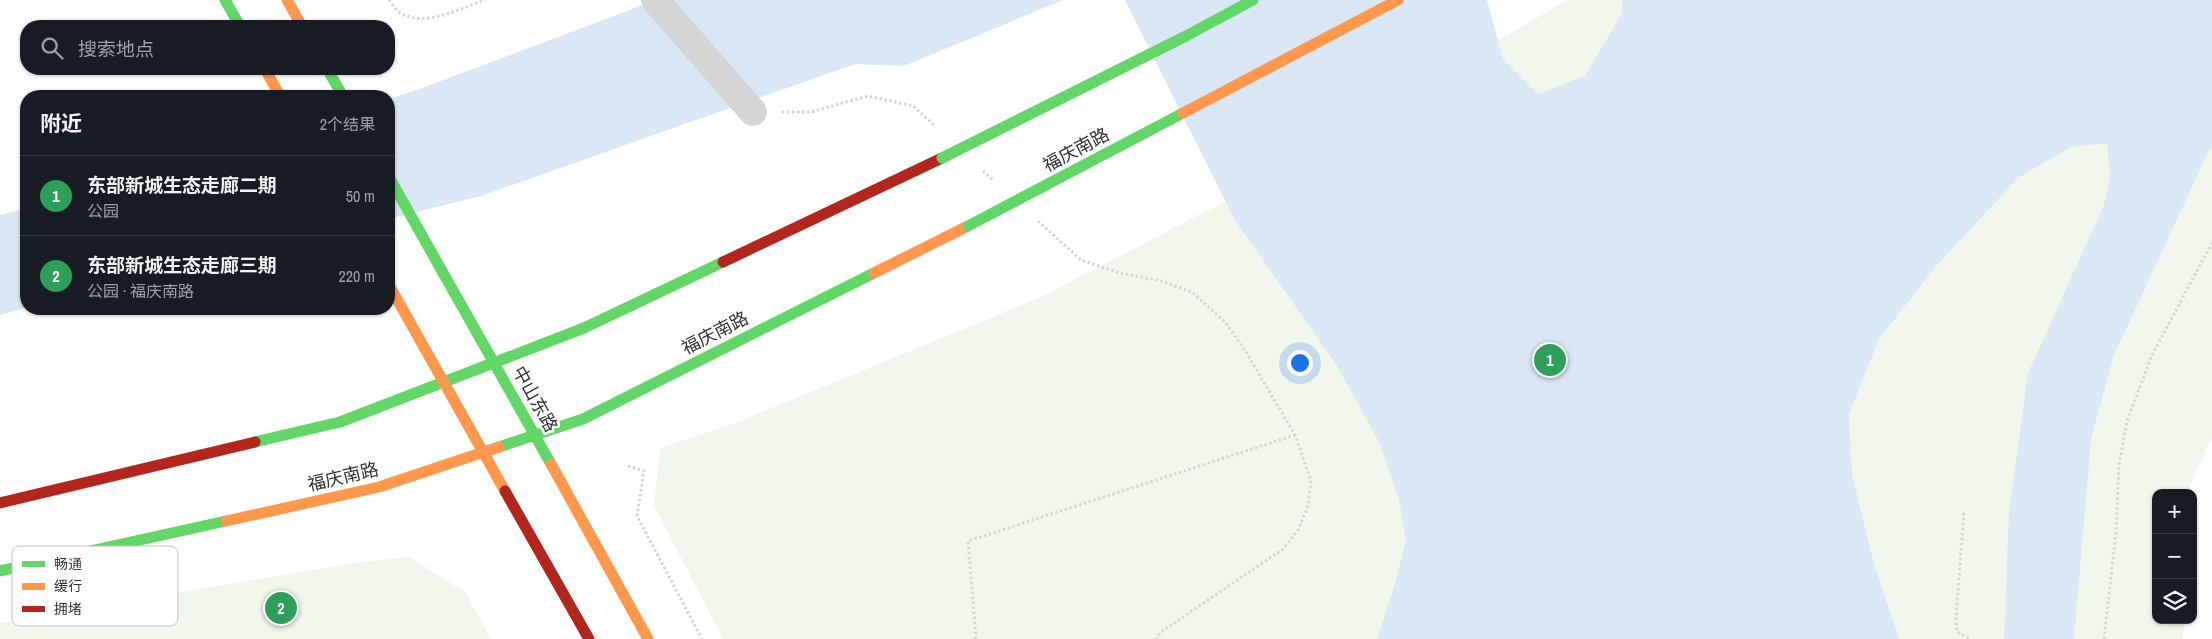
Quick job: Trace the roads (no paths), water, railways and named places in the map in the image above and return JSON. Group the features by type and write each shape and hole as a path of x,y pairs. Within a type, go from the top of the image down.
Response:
{"main road":[{"path":"225,0 237,20"},
{"path":"288,0 299,20"},
{"path":"0,503 340,422 584,328 942,158 1186,36 1253,0"},
{"name":"福庆南路","path":"114,546 379,488 590,415 968,226 1398,0"},
{"path":"268,75 277,90"},
{"path":"331,75 339,90"},
{"name":"中山东路","path":"395,187 648,639"},
{"path":"395,296 589,639"}],"street":[{"path":"655,0 754,112"}],"place":[{"name":"东部新城生态走廊二期","path":"1550,360"},
{"name":"东部新城生态走廊三期","path":"281,608"}]}
